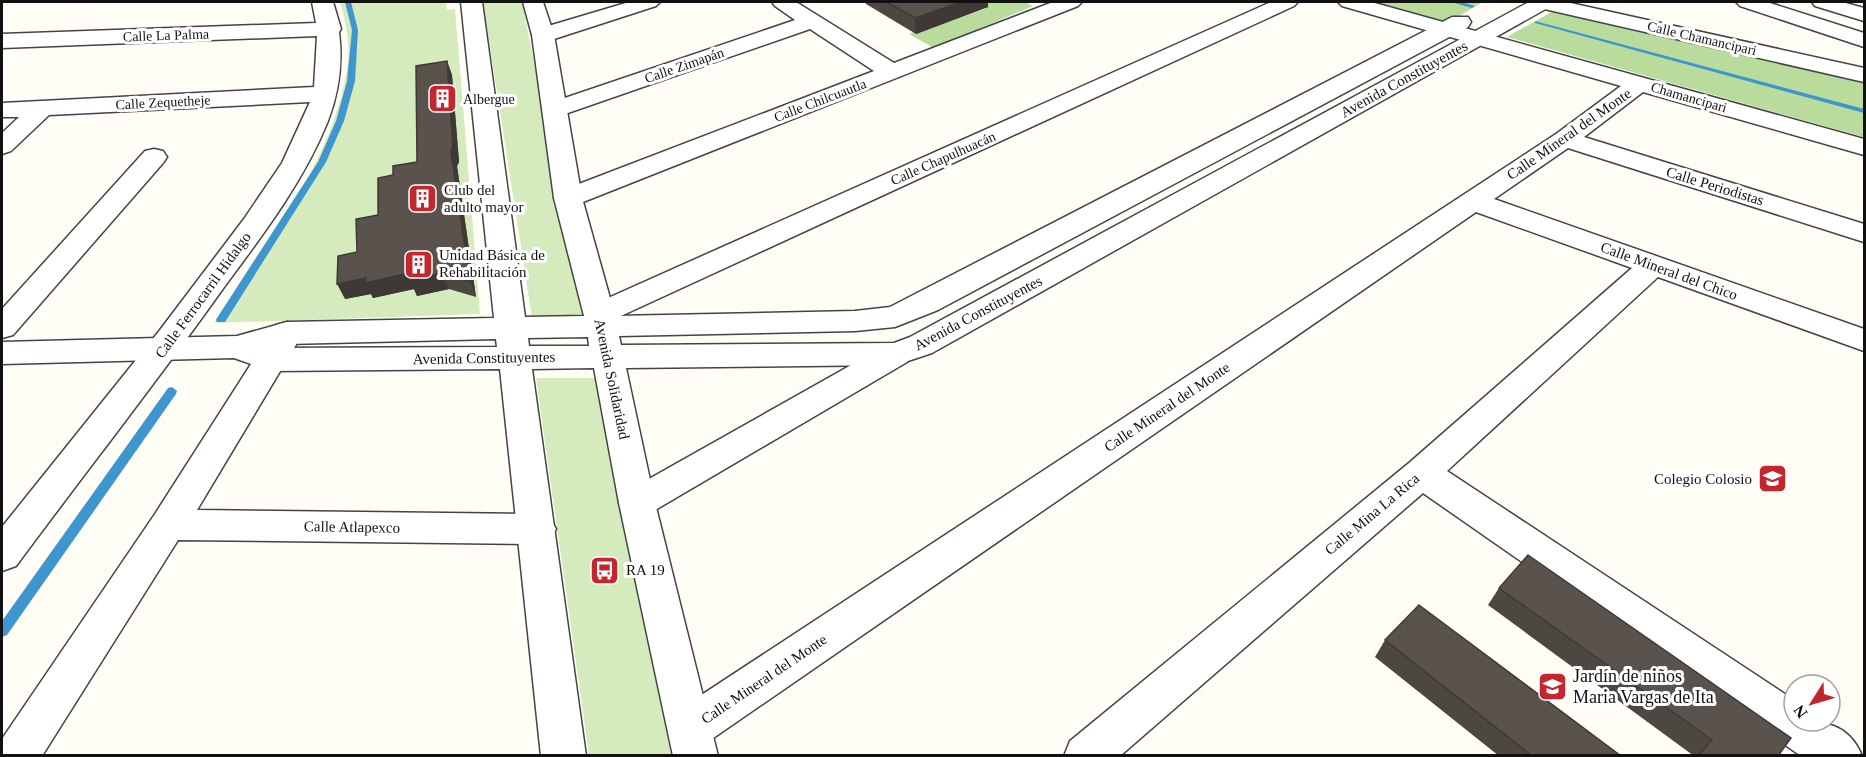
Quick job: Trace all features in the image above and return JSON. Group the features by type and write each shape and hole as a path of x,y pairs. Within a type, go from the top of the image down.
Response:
{"street":[{"name":"Calle Ferrocarril Hidalgo","path":"5,547 166,348 269,205 307,139 325,94 330,29 322,2"},
{"path":"471,2 511,343 537,529 564,756"},
{"name":"Avenida Solidaridad","path":"533,2 543,35 568,198 603,333 637,503 693,742"},
{"path":"543,35 649,2"},
{"path":"782,2 892,72"},
{"name":"Calle Chapulhuacán","path":"603,333 1287,2"},
{"name":"Chamancipari","path":"1349,2 1864,147"},
{"name":"Avenida Constituyentes","path":"2,353 511,343 603,333 855,321 895,317 927,303 1499,2"},
{"name":"Avenida Constituyentes","path":"603,333 896,354 921,345 1542,2"},
{"name":"Calle Chamancipari","path":"1542,2 1864,75"},
{"path":"1747,2 1864,40"},
{"path":"1822,2 1864,15"},
{"name":"Calle Chilcuautla","path":"568,198 892,72 1055,4"},
{"name":"Calle Zimapán","path":"556,110 812,21"},
{"name":"Calle La Palma","path":"2,41 330,29"},
{"name":"Calle Mineral del Monte","path":"693,742 1473,201 1565,140 1640,83"},
{"name":"Calle Zequetheje","path":"2,110 325,94"},
{"path":"2,146 42,108"},
{"name":"Calle Periodistas","path":"1565,140 1864,233"},
{"path":"2,327 154,157"},
{"path":"1197,161 1226,178"},
{"name":"Calle Mineral del Chico","path":"1473,201 1864,340"},
{"name":"Calle Mina La Rica","path":"1086,756 1422,473 1652,266"},
{"path":"16,756 168,525 265,347"},
{"path":"637,503 896,354"},
{"path":"1422,473 1840,756"},
{"name":"Calle Atlapexco","path":"168,525 537,529"}],"green space":[{"path":"340,2 446,2 447,10 455,9 480,314 214,323 296,198 315,165 330,130 341,95 348,60 347,31"},
{"path":"483,2 522,2 585,317 532,318"},
{"path":"989,2 1024,2 1033,6 934,48 909,34 943,19 948,22 985,9"},
{"path":"1372,2 1483,2 1447,23"},
{"path":"1555,10 1864,81 1864,137 1507,37"},
{"path":"536,378 596,378 671,755 589,755"}],"building":[{"path":"886,2 961,2 915,18"},
{"path":"447,61 453,147 451,151 470,282 442,273 410,280 409,273 365,283 366,278 337,284 338,256 357,252 356,219 378,215 378,178 393,175 393,166 417,162 416,66"},
{"path":"1528,555 1791,738 1778,756 1698,756 1712,740 1499,588"},
{"path":"1419,605 1621,756 1532,756 1385,640"}],"waterway":[{"path":"221,320 322,162 340,121 351,81 355,30 348,2"},
{"path":"1454,2 1472,6"},
{"path":"1537,22 1864,111"},
{"path":"2,631 172,391"}],"place":[{"name":"Albergue","path":"442,99"},
{"name":"Club del adulto mayor","path":"423,199"},
{"name":"Unidad Básica de Rehabilitación","path":"418,264"},
{"name":"Colegio Colosio","path":"1773,479"},
{"name":"RA 19","path":"605,570"},
{"name":"Jardín de niños Maria Vargas de Ita","path":"1552,686"}]}
